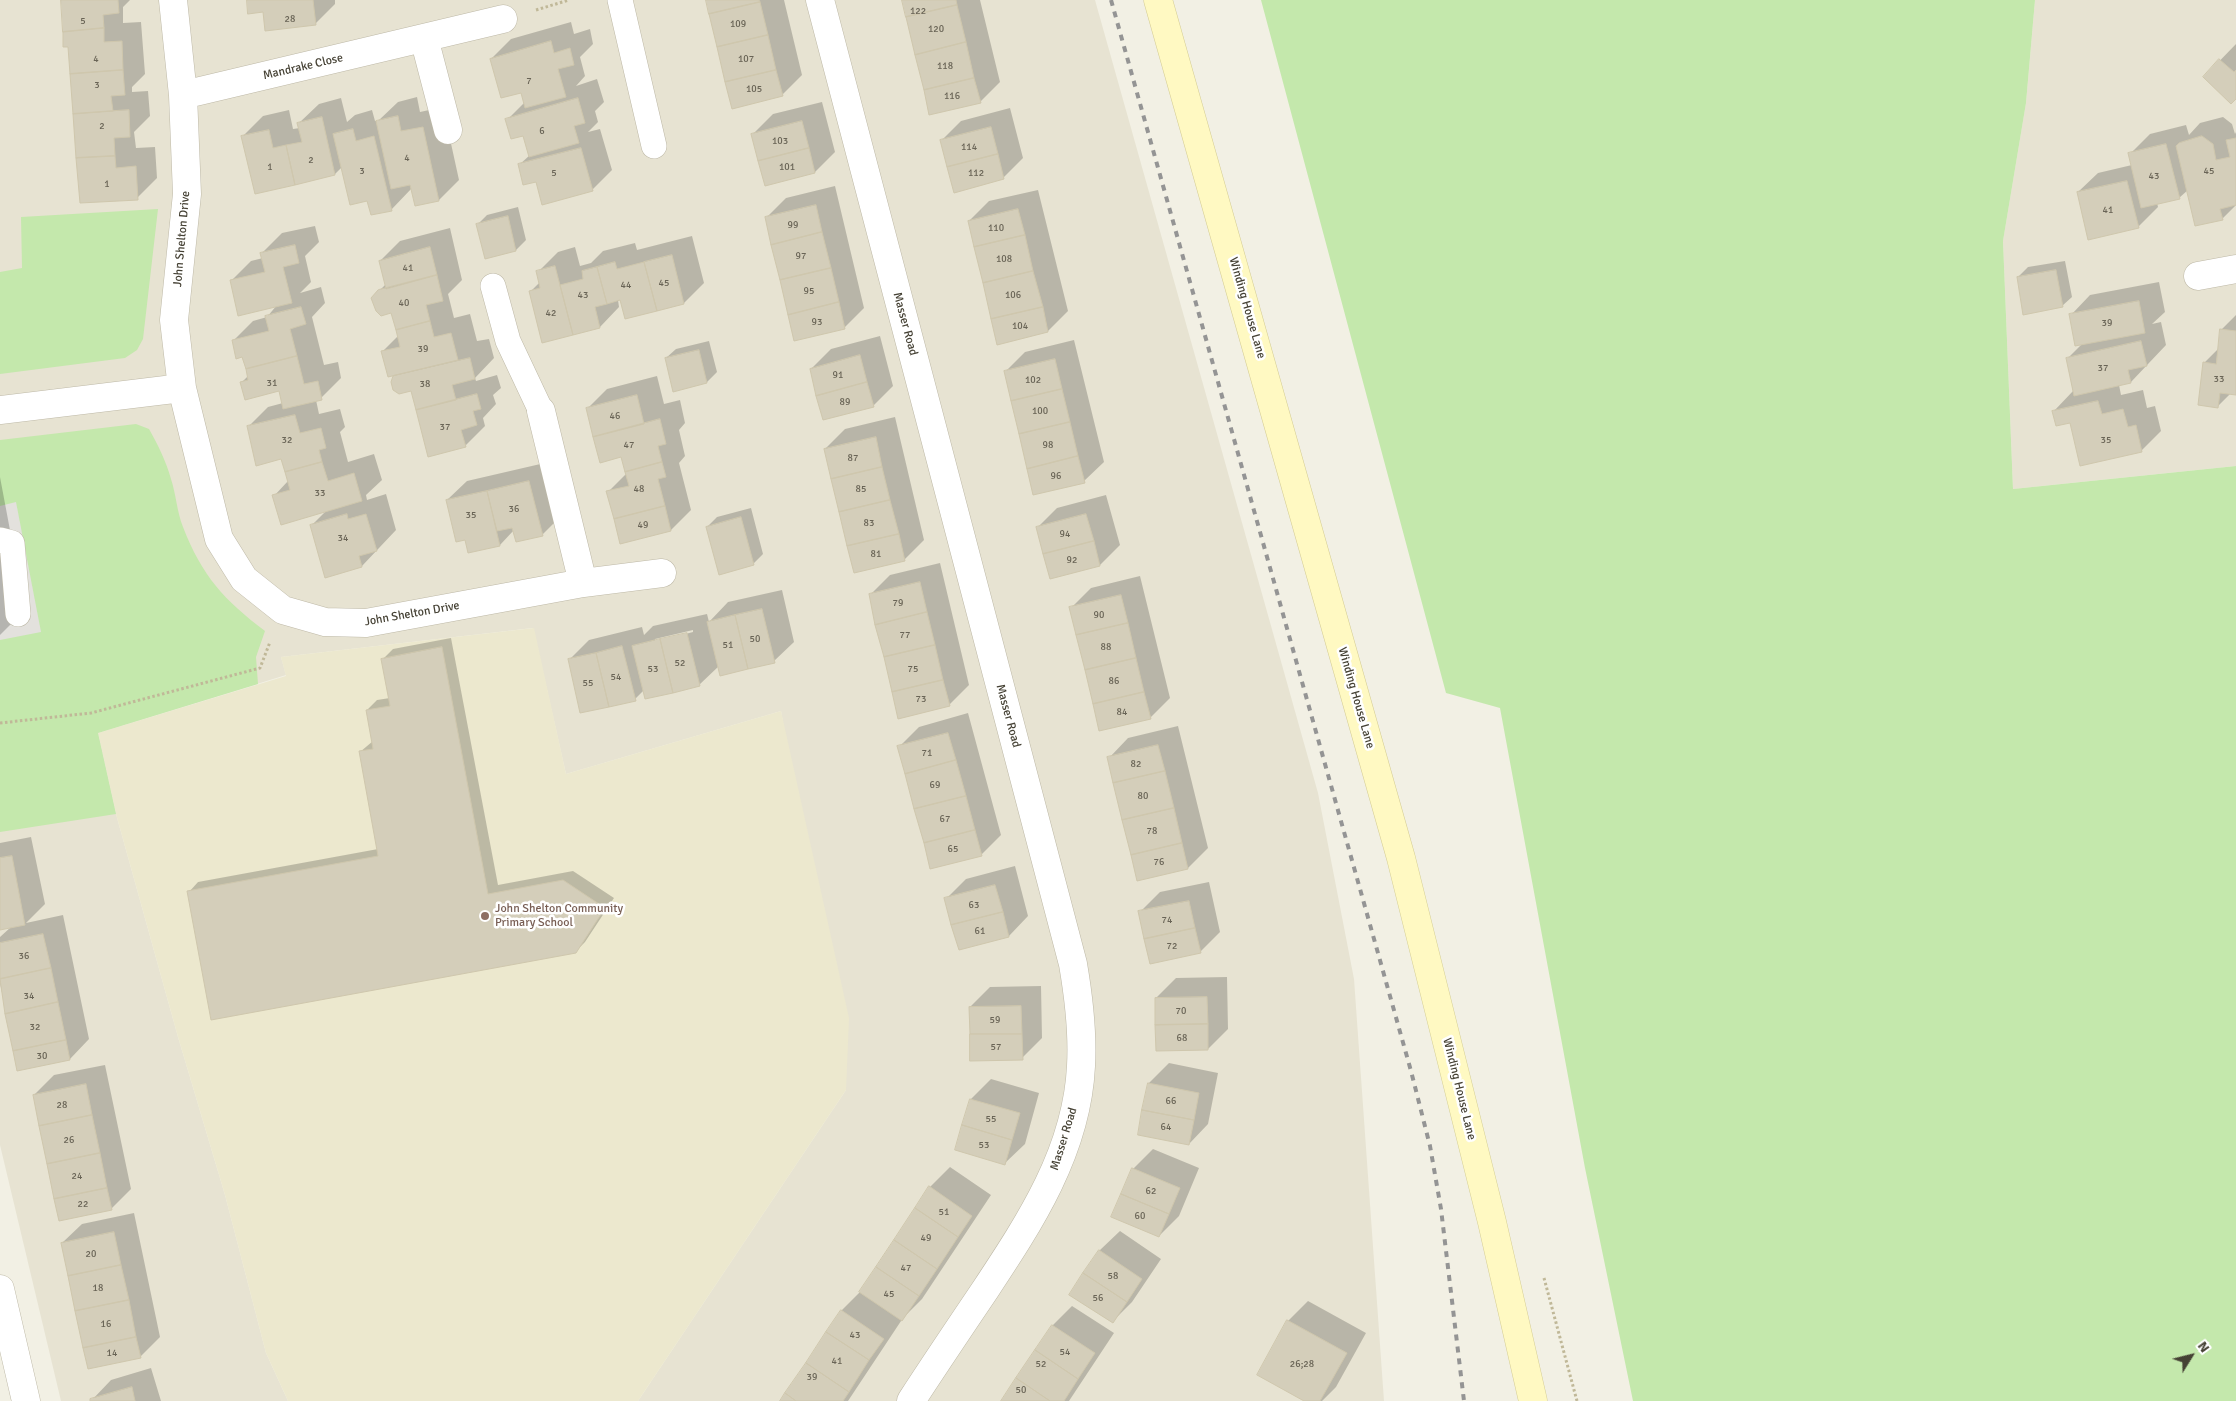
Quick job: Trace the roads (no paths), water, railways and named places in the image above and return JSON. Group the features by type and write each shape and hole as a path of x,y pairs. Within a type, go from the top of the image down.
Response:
{"street":[{"name":"John Shelton Drive","path":"173,0 183,95 187,194 174,320 182,388 219,539 244,579 283,610 325,622 366,623 583,583 662,573"},
{"name":"Masser Road","path":"820,0 1073,964 1082,1016 1081,1068 1073,1118 1055,1172 1026,1228 911,1401"},
{"name":"Winding House Lane","path":"1158,0 1401,858 1492,1222 1533,1401"},
{"name":"Mandrake Close","path":"183,95 503,19"},
{"path":"424,38 448,130"},
{"path":"2198,276 2236,269"},
{"path":"0,410 182,388"},
{"path":"541,411 583,583"},
{"path":"0,1290 26,1401"}],"lane":[{"path":"620,0 654,146"},
{"path":"494,286 508,340 541,411"},
{"path":"0,540 12,543 18,614"}],"railway":[{"path":"1111,0 1411,1071 1430,1146 1441,1209 1464,1401"}],"place":[{"name":"John Shelton Community Primary School","path":"485,916"}]}
